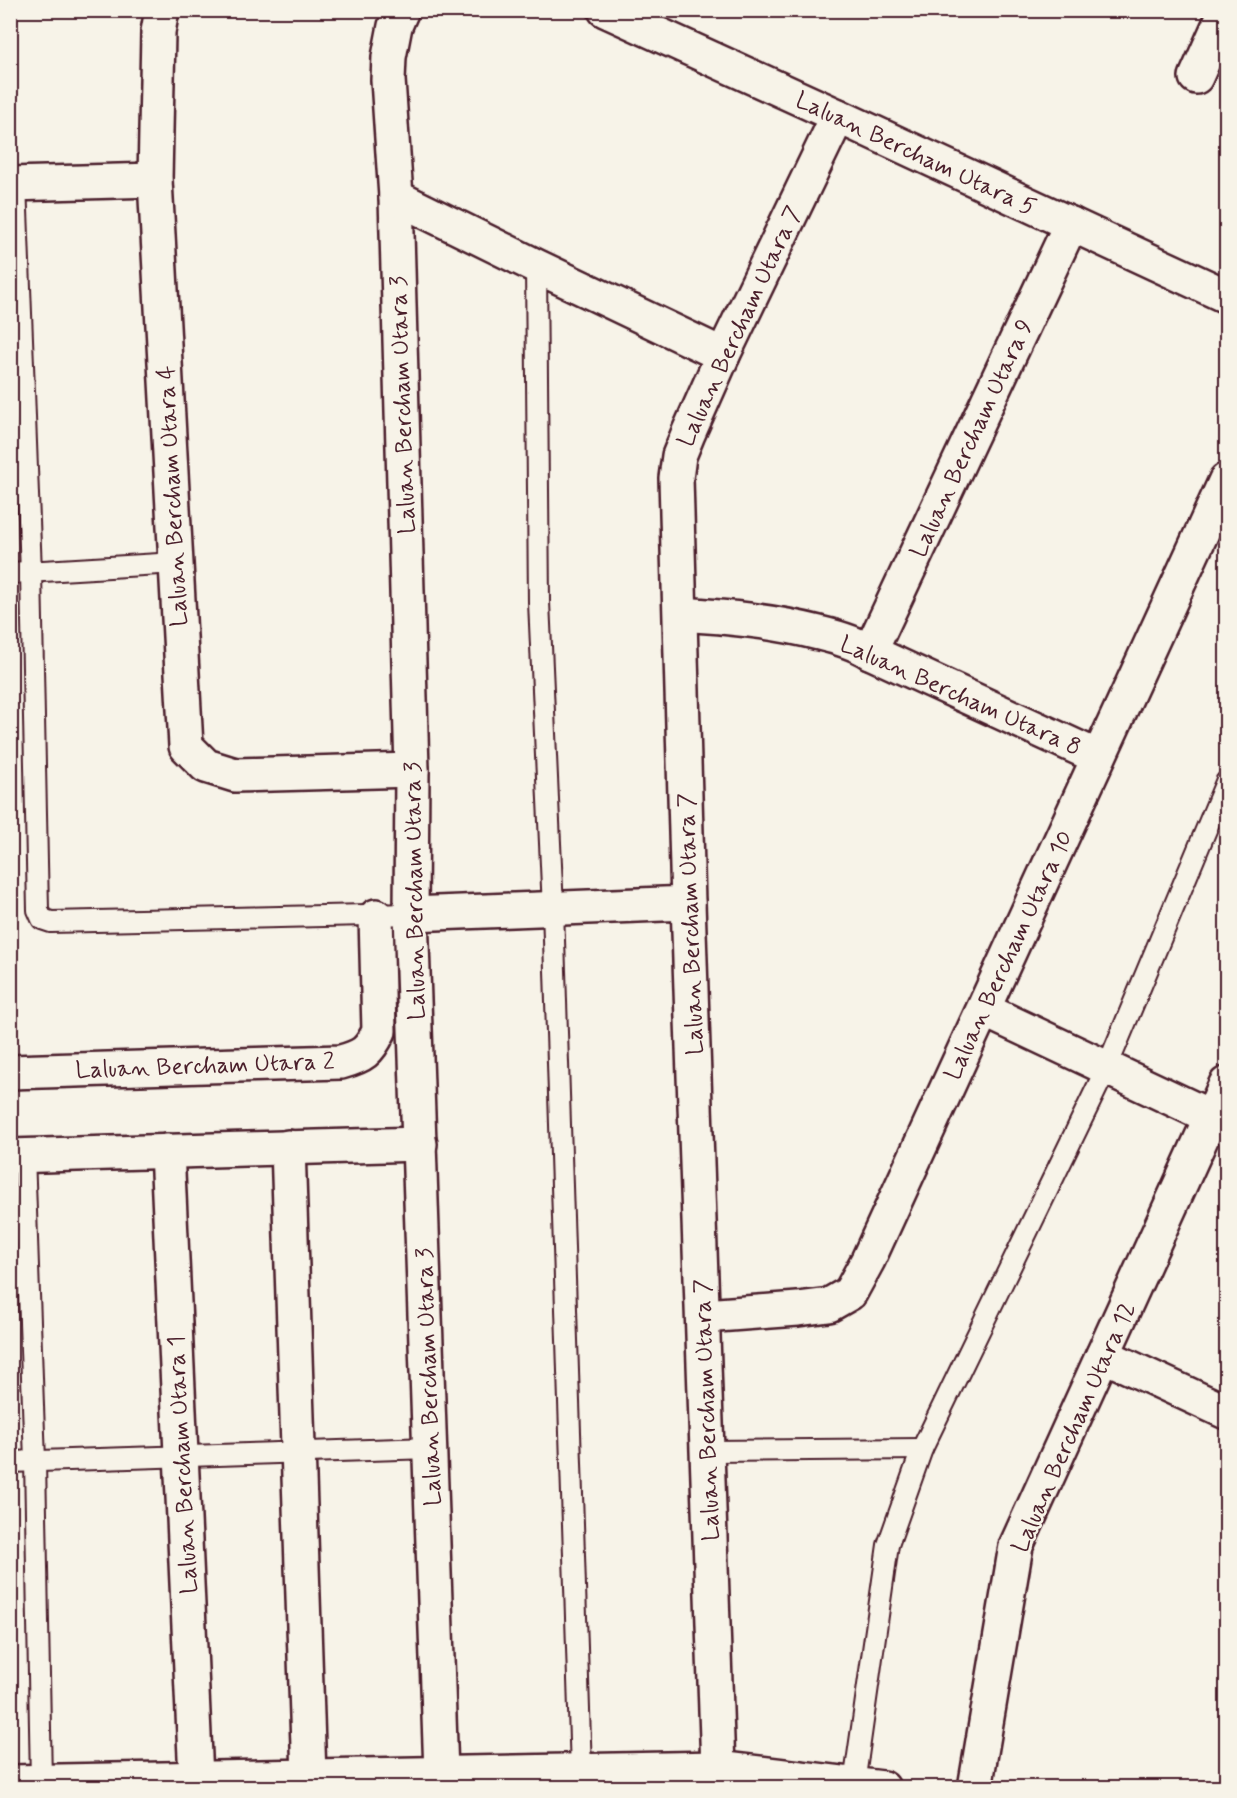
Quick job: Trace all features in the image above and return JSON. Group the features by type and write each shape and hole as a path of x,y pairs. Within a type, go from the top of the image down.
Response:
{"street":[{"name":"Laluan Bercham Utara 4","path":"162,10 158,33 155,180 186,746 206,766 235,775 412,770"},
{"name":"Laluan Bercham Utara 3","path":"402,10 395,26 389,57 388,80 396,198 412,770 411,915 441,1773"},
{"name":"Laluan Bercham Utara 5","path":"605,10 1227,296"},
{"path":"1196,77 1226,10"},
{"name":"Laluan Bercham Utara 7","path":"718,1768 688,903 676,478 679,456 723,355 838,116"},
{"path":"13,184 155,180"},
{"path":"396,198 723,355"},
{"name":"Laluan Bercham Utara 9","path":"870,652 1071,224"},
{"name":"Laluan Bercham Utara 10","path":"704,1316 829,1305 850,1293 868,1260 984,1010 1098,757 1227,480"},
{"name":"Laluan Bercham Utara 8","path":"681,614 748,619 796,627 860,646 1098,757"},
{"path":"411,915 688,903"},
{"name":"Laluan Bercham Utara 2","path":"10,1071 341,1062 359,1057 372,1047 379,1031 376,916"},
{"path":"984,1010 1219,1120"},
{"name":"Laluan Bercham Utara 12","path":"975,1788 1016,1546 1103,1355 1219,1120 1227,1084"},
{"path":"17,1156 420,1144"},
{"path":"288,1148 309,1776"},
{"name":"Laluan Bercham Utara 1","path":"167,1151 196,1778"},
{"path":"1103,1355 1227,1412"},
{"path":"26,1781 718,1768 869,1786"}],"lane":[{"path":"13,184 31,572 38,910 42,919 51,922 411,915"},
{"path":"536,266 538,602 553,909 581,1771"},
{"path":"10,573 177,563"},
{"path":"869,1786 888,1545 922,1449 1107,1067 1227,782"},
{"path":"17,1156 34,1461 26,1781"},
{"path":"10,1462 430,1448"},
{"path":"708,1451 922,1449"}]}
